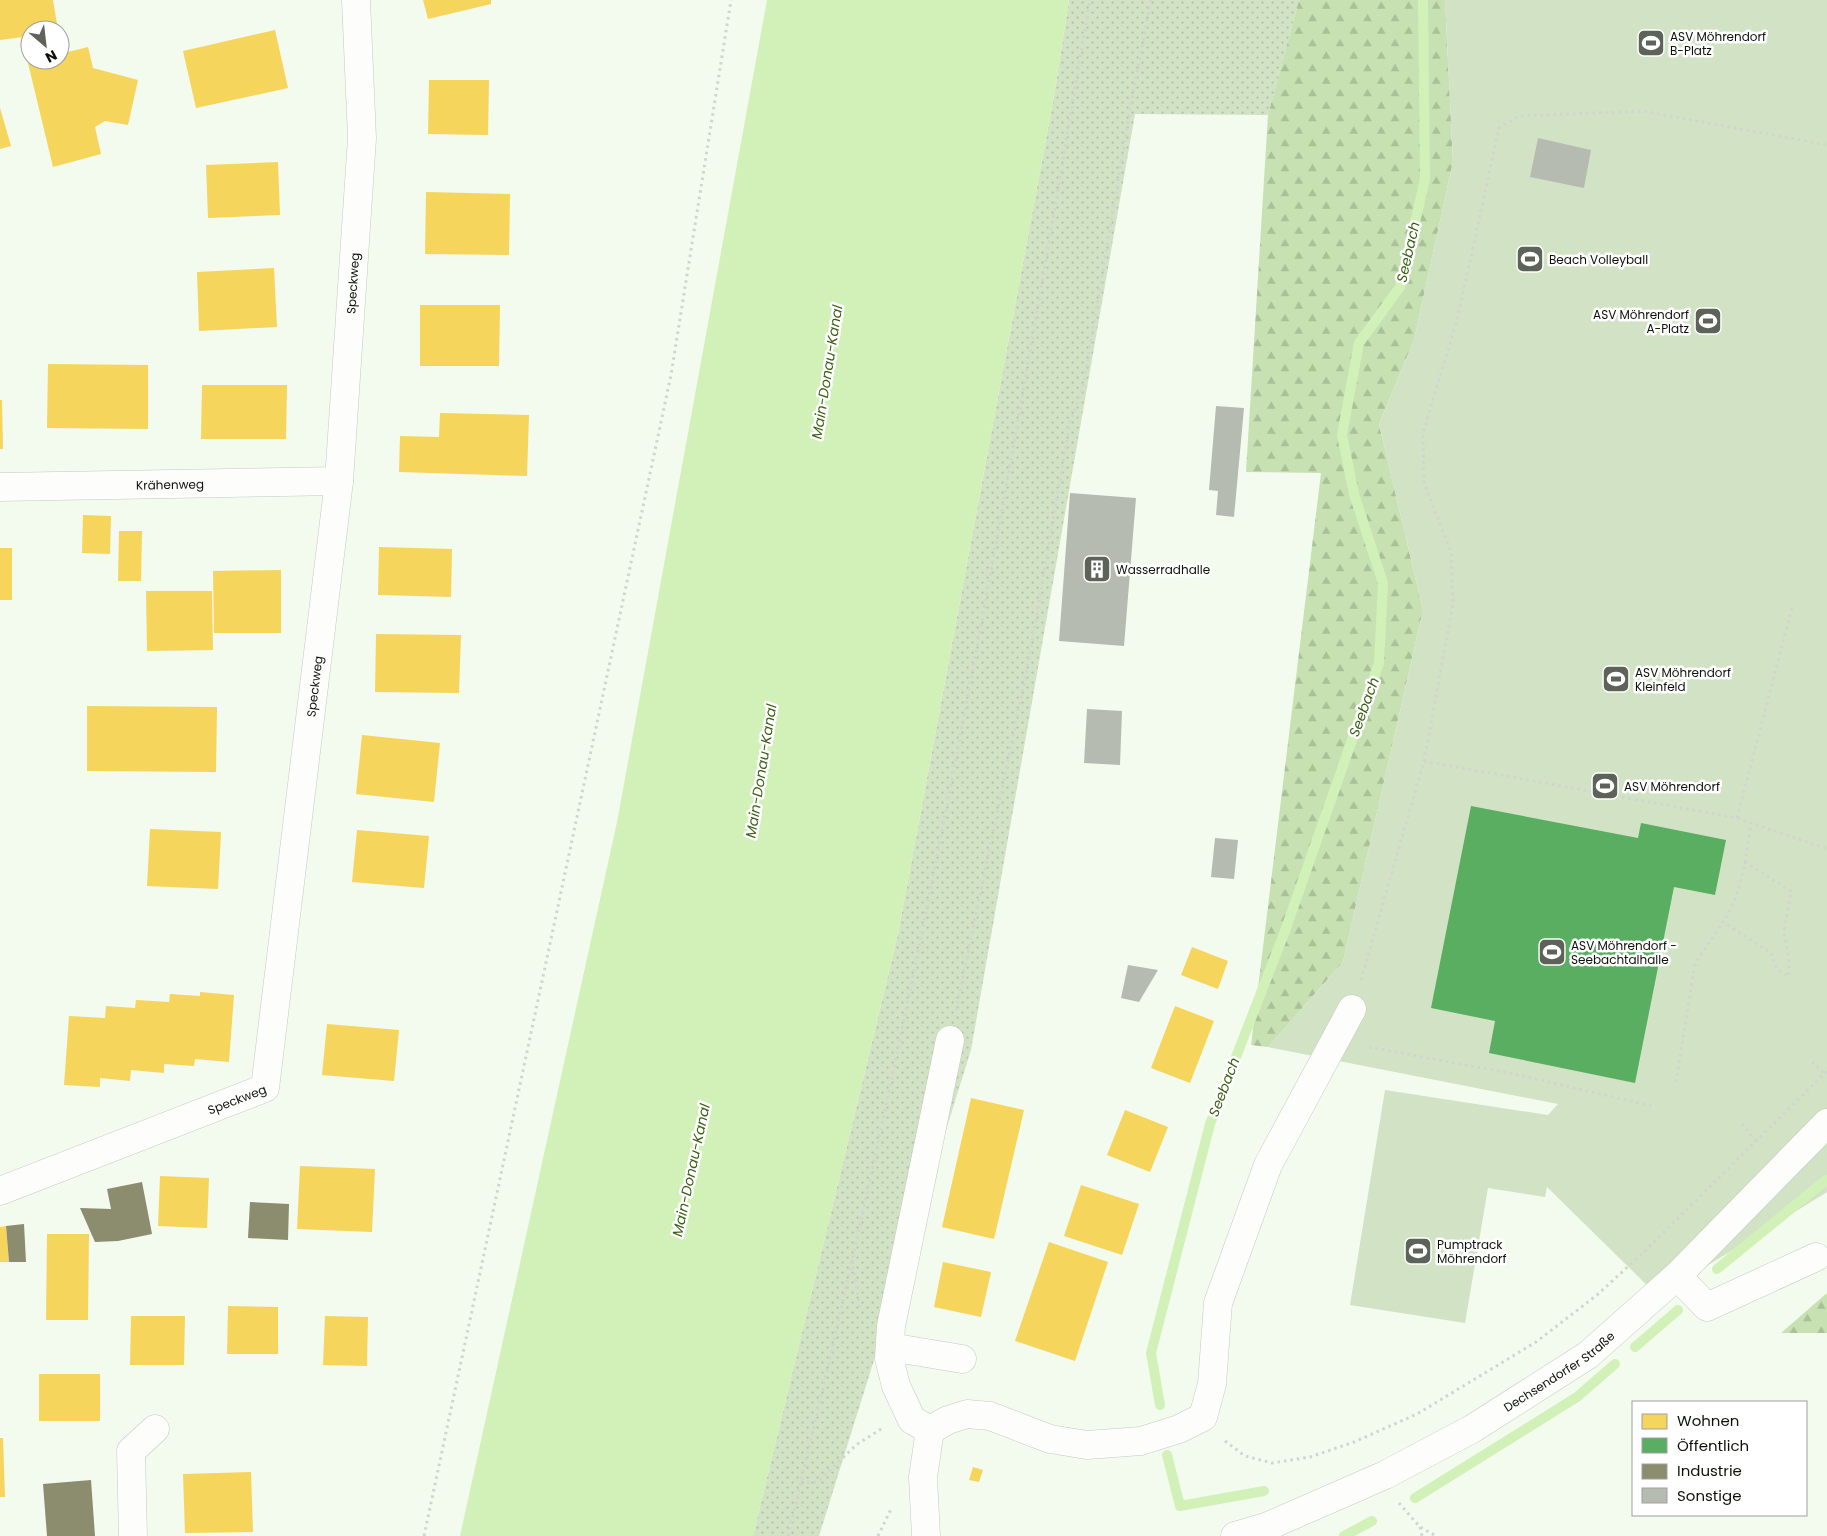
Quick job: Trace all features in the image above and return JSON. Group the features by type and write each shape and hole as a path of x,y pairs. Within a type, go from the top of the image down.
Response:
{"street":[{"name":"Speckweg","path":"0,1191 264,1088 339,481 362,138 356,0"},
{"name":"Krähenweg","path":"0,488 339,481"},
{"path":"921,1426 968,1414 982,1415 990,1416 1050,1439 1086,1446 1141,1441 1191,1423 1212,1384 1218,1303 1268,1165 1352,1009"},
{"path":"926,1536 921,1426 896,1386 889,1358 891,1326 950,1040"},
{"name":"Dechsendorfer Straße","path":"1235,1536 1266,1527 1386,1475 1472,1429 1588,1355 1677,1276 1827,1123"},
{"path":"1677,1276 1706,1307 1816,1258"},
{"path":"890,1347 962,1359"},
{"path":"133,1536 131,1450 155,1429"}],"path":[{"path":"424,1536 671,375 731,0"},
{"path":"788,1536 876,1150 924,921 995,550 1090,0"},
{"path":"950,1040 1028,659 1070,422 1083,388 1129,114 1151,0"},
{"path":"1352,1009 1424,761 1454,604 1451,552 1424,483 1423,433 1457,320 1499,128 1519,116 1643,111 1827,145"},
{"path":"1737,818 1793,604"},
{"path":"1424,761 1737,818 1827,849"},
{"path":"1676,1082 1696,964 1732,909 1746,862 1751,823"},
{"path":"1723,922 1771,953 1777,970 1789,976 1789,960 1784,931 1791,891 1746,862"},
{"path":"1335,1040 1514,1074 1652,1106"},
{"path":"1191,1423 1224,1440 1245,1456 1272,1463 1310,1457 1347,1445 1417,1414 1536,1342 1597,1295 1757,1142 1826,1072 1812,1062"},
{"path":"1742,1124 1757,1142"},
{"path":"801,1480 812,1483 820,1480 856,1445 877,1431 894,1424 921,1426"},
{"path":"1386,1475 1401,1506 1420,1527 1436,1536"},
{"path":"1420,1527 1422,1536"}],"shaded area":[{"path":"1069,0 1299,0 1268,115 1135,114 971,1050 819,1536 753,1536 898,934 1054,96"},
{"name":"ASV Möhrendorf","path":"1445,0 1827,0 1827,1192 1658,1296 1547,1187 1545,1197 1488,1188 1465,1323 1350,1305 1385,1090 1548,1115 1558,1104 1268,1047 1343,962 1423,610 1379,424 1414,340 1453,162"}],"green space":[{"path":"1299,0 1445,0 1453,162 1414,340 1379,424 1423,610 1343,962 1268,1047 1251,1045 1321,473 1246,472 1268,115"},
{"path":"1827,1293 1827,1333 1781,1333"}],"water":[{"name":"Main-Donau-Kanal","path":"767,0 1069,0 1054,96 898,934 753,1536 460,1536 617,822"}],"building: Wohnen":[{"path":"0,0 53,0 56,20 20,20 20,37 0,40"},
{"path":"423,0 491,0 491,4 428,19"},
{"path":"275,30 288,88 196,108 183,51"},
{"path":"88,47 93,68 138,80 128,125 105,121 95,127 101,154 53,167 30,70 70,70 70,52"},
{"path":"429,80 489,80 488,135 428,134"},
{"path":"0,108 11,146 0,149"},
{"path":"278,162 280,215 208,218 206,165"},
{"path":"426,192 510,194 509,255 425,254"},
{"path":"274,268 277,327 199,331 197,272"},
{"path":"420,305 500,305 499,366 420,366"},
{"path":"48,364 148,365 148,429 47,428"},
{"path":"202,385 287,385 286,439 201,439"},
{"path":"0,400 2,400 3,449 0,449"},
{"path":"440,413 529,415 527,476 399,472 400,436 439,437"},
{"path":"83,515 111,516 110,554 82,553"},
{"path":"119,531 142,531 141,581 118,581"},
{"path":"379,547 452,549 451,597 378,595"},
{"path":"0,548 12,548 12,600 0,600"},
{"path":"281,570 281,633 214,633 213,571"},
{"path":"146,591 212,591 213,650 147,651"},
{"path":"376,634 461,635 459,693 375,692"},
{"path":"87,706 217,707 216,772 87,771"},
{"path":"362,735 440,743 434,802 356,794"},
{"path":"150,829 221,832 218,889 147,886"},
{"path":"357,830 429,836 424,888 352,882"},
{"path":"1192,947 1228,961 1218,989 1181,975"},
{"path":"200,992 234,995 229,1062 195,1059 194,1066 164,1064 164,1073 131,1070 130,1081 100,1078 100,1087 64,1085 69,1016 105,1018 106,1006 135,1008 136,1000 169,1002 170,994 200,996"},
{"path":"1175,1006 1214,1021 1190,1083 1151,1068"},
{"path":"327,1024 399,1030 394,1081 322,1075"},
{"path":"971,1098 1024,1110 994,1239 942,1227"},
{"path":"1125,1110 1168,1127 1150,1172 1107,1155"},
{"path":"300,1166 375,1169 372,1232 297,1229"},
{"path":"160,1176 209,1178 207,1228 158,1226"},
{"path":"1081,1185 1139,1204 1122,1255 1064,1236"},
{"path":"6,1226 9,1262 0,1262 0,1227"},
{"path":"47,1234 89,1234 88,1320 46,1320"},
{"path":"1049,1242 1108,1262 1075,1361 1015,1341"},
{"path":"943,1262 991,1272 981,1317 934,1307"},
{"path":"228,1306 278,1307 278,1354 227,1354"},
{"path":"131,1316 185,1316 184,1365 130,1365"},
{"path":"325,1316 368,1317 367,1366 323,1365"},
{"path":"39,1374 100,1374 100,1421 39,1421"},
{"path":"0,1438 3,1438 5,1497 0,1497"},
{"path":"973,1467 983,1470 979,1482 969,1480"},
{"path":"251,1472 253,1532 185,1533 183,1474"}],"building: Öffentlich":[{"name":"ASV Möhrendorf - Seebachtalhalle","path":"1471,806 1638,838 1641,823 1726,840 1715,895 1674,887 1635,1083 1489,1053 1495,1021 1431,1008"}],"building: Industrie":[{"path":"142,1182 152,1234 118,1241 95,1242 80,1208 111,1209 107,1189"},
{"path":"250,1202 289,1204 288,1240 248,1238"},
{"path":"24,1224 26,1262 9,1262 6,1226"},
{"path":"91,1480 95,1536 47,1536 43,1484"}],"building: Sonstige":[{"path":"1538,138 1591,150 1584,188 1530,177"},
{"path":"1216,406 1244,408 1234,517 1216,515 1218,491 1209,490"},
{"name":"Wasserradhalle","path":"1070,493 1136,498 1124,646 1059,641"},
{"path":"1087,709 1122,711 1120,765 1084,763"},
{"path":"1215,838 1238,840 1234,879 1211,877"},
{"path":"1128,965 1158,970 1139,1002 1121,998"}],"waterway":[{"name":"Seebach","path":"1160,1405 1151,1353 1210,1124 1285,931 1379,663 1383,583 1354,494 1342,435 1359,343 1400,287 1425,179 1423,0"},
{"path":"1717,1269 1826,1180"},
{"path":"1635,1347 1678,1310"},
{"path":"1415,1498 1577,1397 1615,1364"},
{"path":"1167,1455 1180,1506 1264,1491"},
{"path":"1344,1536 1372,1521"}],"place":[{"name":"ASV Möhrendorf B-Platz","path":"1651,43"},
{"name":"Beach Volleyball","path":"1530,259"},
{"name":"ASV Möhrendorf A-Platz","path":"1708,321"},
{"name":"Wasserradhalle","path":"1097,569"},
{"name":"ASV Möhrendorf Kleinfeld","path":"1616,679"},
{"name":"ASV Möhrendorf","path":"1605,786"},
{"name":"ASV Möhrendorf - Seebachtalhalle","path":"1552,952"},
{"name":"Pumptrack Möhrendorf","path":"1418,1251"}]}
